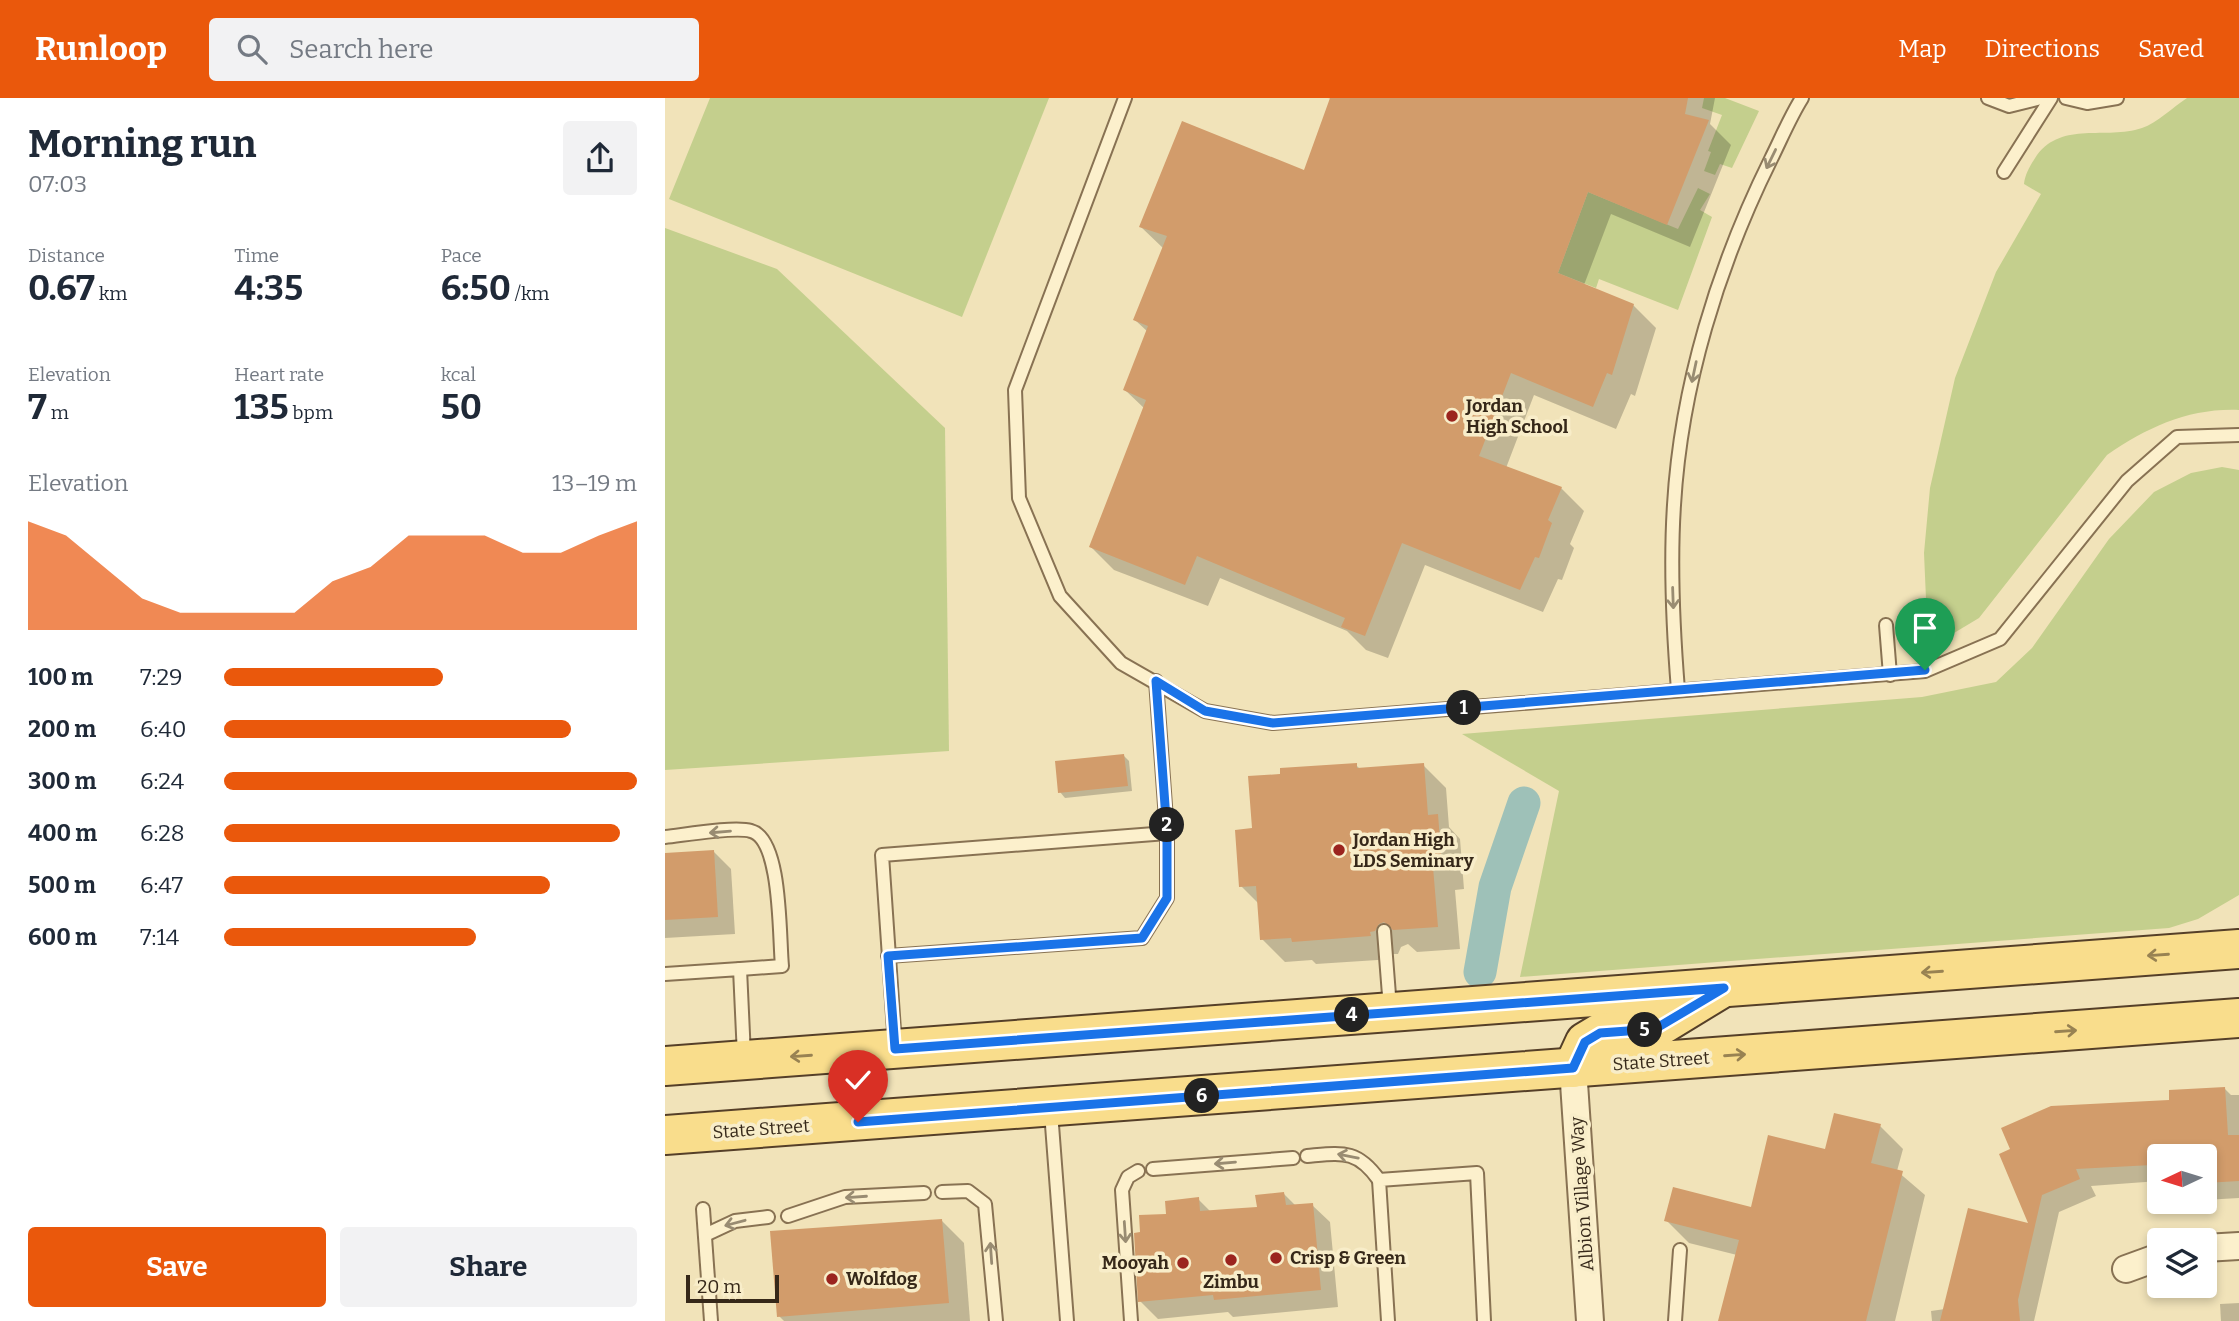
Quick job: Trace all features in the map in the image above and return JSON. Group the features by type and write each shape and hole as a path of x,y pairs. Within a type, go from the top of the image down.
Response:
{"main road":[{"path":"665,1066 1724,988 2235,947"},
{"path":"1573,1068 1585,1042 1600,1033 1655,1029 1724,988"},
{"name":"State Street","path":"665,1136 2239,1018"}],"street":[{"name":"Albion Village Way","path":"1573,1068 1590,1321"},
{"path":"2217,1247 2239,1245"},
{"path":"2126,1269 2147,1261"}],"lane":[{"path":"1125,98 1015,390 1019,498 1060,596 1121,663 1205,711 1273,723 1890,675 1925,670 2000,639 2127,481 2177,437 2239,435"},
{"path":"1678,690 1672,568 1674,503 1682,438 1696,365 1735,239 1802,98"},
{"path":"1988,98 2009,106 2041,98"},
{"path":"2004,172 2051,98"},
{"path":"2066,98 2087,103 2117,98"},
{"path":"1886,625 1890,675"},
{"path":"888,956 1142,938 1167,898 1167,833 1156,681"},
{"path":"665,836 749,830 762,836 769,846 775,871 782,966 665,974"},
{"path":"895,1049 882,855 1167,833"},
{"path":"1384,931 1390,1012"},
{"path":"740,970 744,1060"},
{"path":"1051,1108 1067,1321"},
{"path":"1307,1156 1339,1153 1356,1156 1369,1165 1380,1180 1388,1321"},
{"path":"1153,1169 1293,1158"},
{"path":"1131,1321 1122,1190 1128,1177 1138,1171"},
{"path":"1380,1180 1477,1172 1484,1321"},
{"path":"942,1192 968,1191 985,1204 996,1321"},
{"path":"788,1216 845,1197 924,1193"},
{"path":"703,1209 711,1321"},
{"path":"705,1235 735,1221 768,1217"},
{"path":"1675,1321 1680,1250"}],"green space":[{"path":"710,98 1049,98 962,317 669,199"},
{"path":"1704,98 1725,98 1759,111 1732,168 1720,164 1715,175 1704,171 1711,152 1708,151 1722,115 1702,108"},
{"path":"2187,98 2239,98 2239,410 2203,412 2170,421 2107,455 1979,618 1949,636 1904,642 1903,626 1927,622 1924,553 1930,488 1955,378 1996,272 2041,194 2024,184 2031,165 2047,145 2059,138 2142,128"},
{"path":"1698,188 1710,194 1700,210 1712,217 1678,310 1599,279 1596,288 1558,273 1588,192 1678,229"},
{"path":"665,228 777,269 945,428 949,751 665,770"},
{"path":"2222,467 2239,470 2239,895 2198,919 2169,928 1520,977 1559,791 1462,734 1922,697 1996,682 2032,648 2109,539 2154,492 2191,473"}],"building":[{"path":"1330,98 1688,98 1685,114 1709,120 1667,225 1588,192 1558,273 1634,304 1612,375 1607,373 1593,407 1511,373 1479,456 1562,487 1548,520 1552,523 1539,558 1535,557 1520,590 1402,543 1365,636 1341,627 1345,618 1197,556 1185,585 1089,547 1146,400 1123,390 1148,326 1133,320 1167,236 1139,227 1182,121 1304,170"},
{"path":"1124,754 1128,786 1058,793 1055,761"},
{"name":"Jordan High LDS Seminary","path":"1357,763 1357,768 1424,763 1428,815 1438,814 1442,867 1433,867 1438,927 1393,930 1384,922 1370,932 1371,936 1292,942 1291,938 1260,940 1256,886 1239,887 1235,830 1252,828 1248,776 1280,774 1280,768"},
{"path":"714,850 718,917 665,920 665,853"},
{"path":"2225,1087 2228,1135 2239,1135 2239,1181 2217,1182 2217,1144 2147,1144 2147,1165 2076,1169 2080,1179 2042,1195 2018,1300 2020,1321 1940,1321 1968,1208 2028,1223 1999,1154 2010,1149 2001,1128 2051,1106 2169,1100 2169,1090"},
{"path":"1834,1113 1881,1124 1871,1163 1903,1171 1866,1321 1718,1321 1739,1240 1664,1221 1673,1187 1751,1207 1768,1135 1825,1149"},
{"path":"1284,1192 1286,1205 1313,1203 1321,1290 1214,1300 1213,1295 1138,1302 1134,1233 1140,1232 1139,1215 1166,1214 1165,1201 1199,1197 1200,1211 1257,1207 1255,1195"},
{"path":"942,1219 949,1303 777,1317 770,1231"}],"waterway":[{"path":"1480,972 1495,887 1524,803"}],"place":[{"name":"Jordan High School","path":"1452,416"},
{"name":"Jordan High LDS Seminary","path":"1339,850"},
{"name":"Crisp & Green","path":"1276,1258"},
{"name":"Zimbu","path":"1231,1260"},
{"name":"Mooyah","path":"1183,1263"},
{"name":"Wolfdog","path":"832,1279"}],"route":[{"path":"858,1122 1573,1068 1585,1042 1600,1033 1655,1029 1724,988 895,1049 888,956 1142,938 1167,898 1167,833 1156,681 1205,711 1273,723 1890,675 1925,670"}]}
